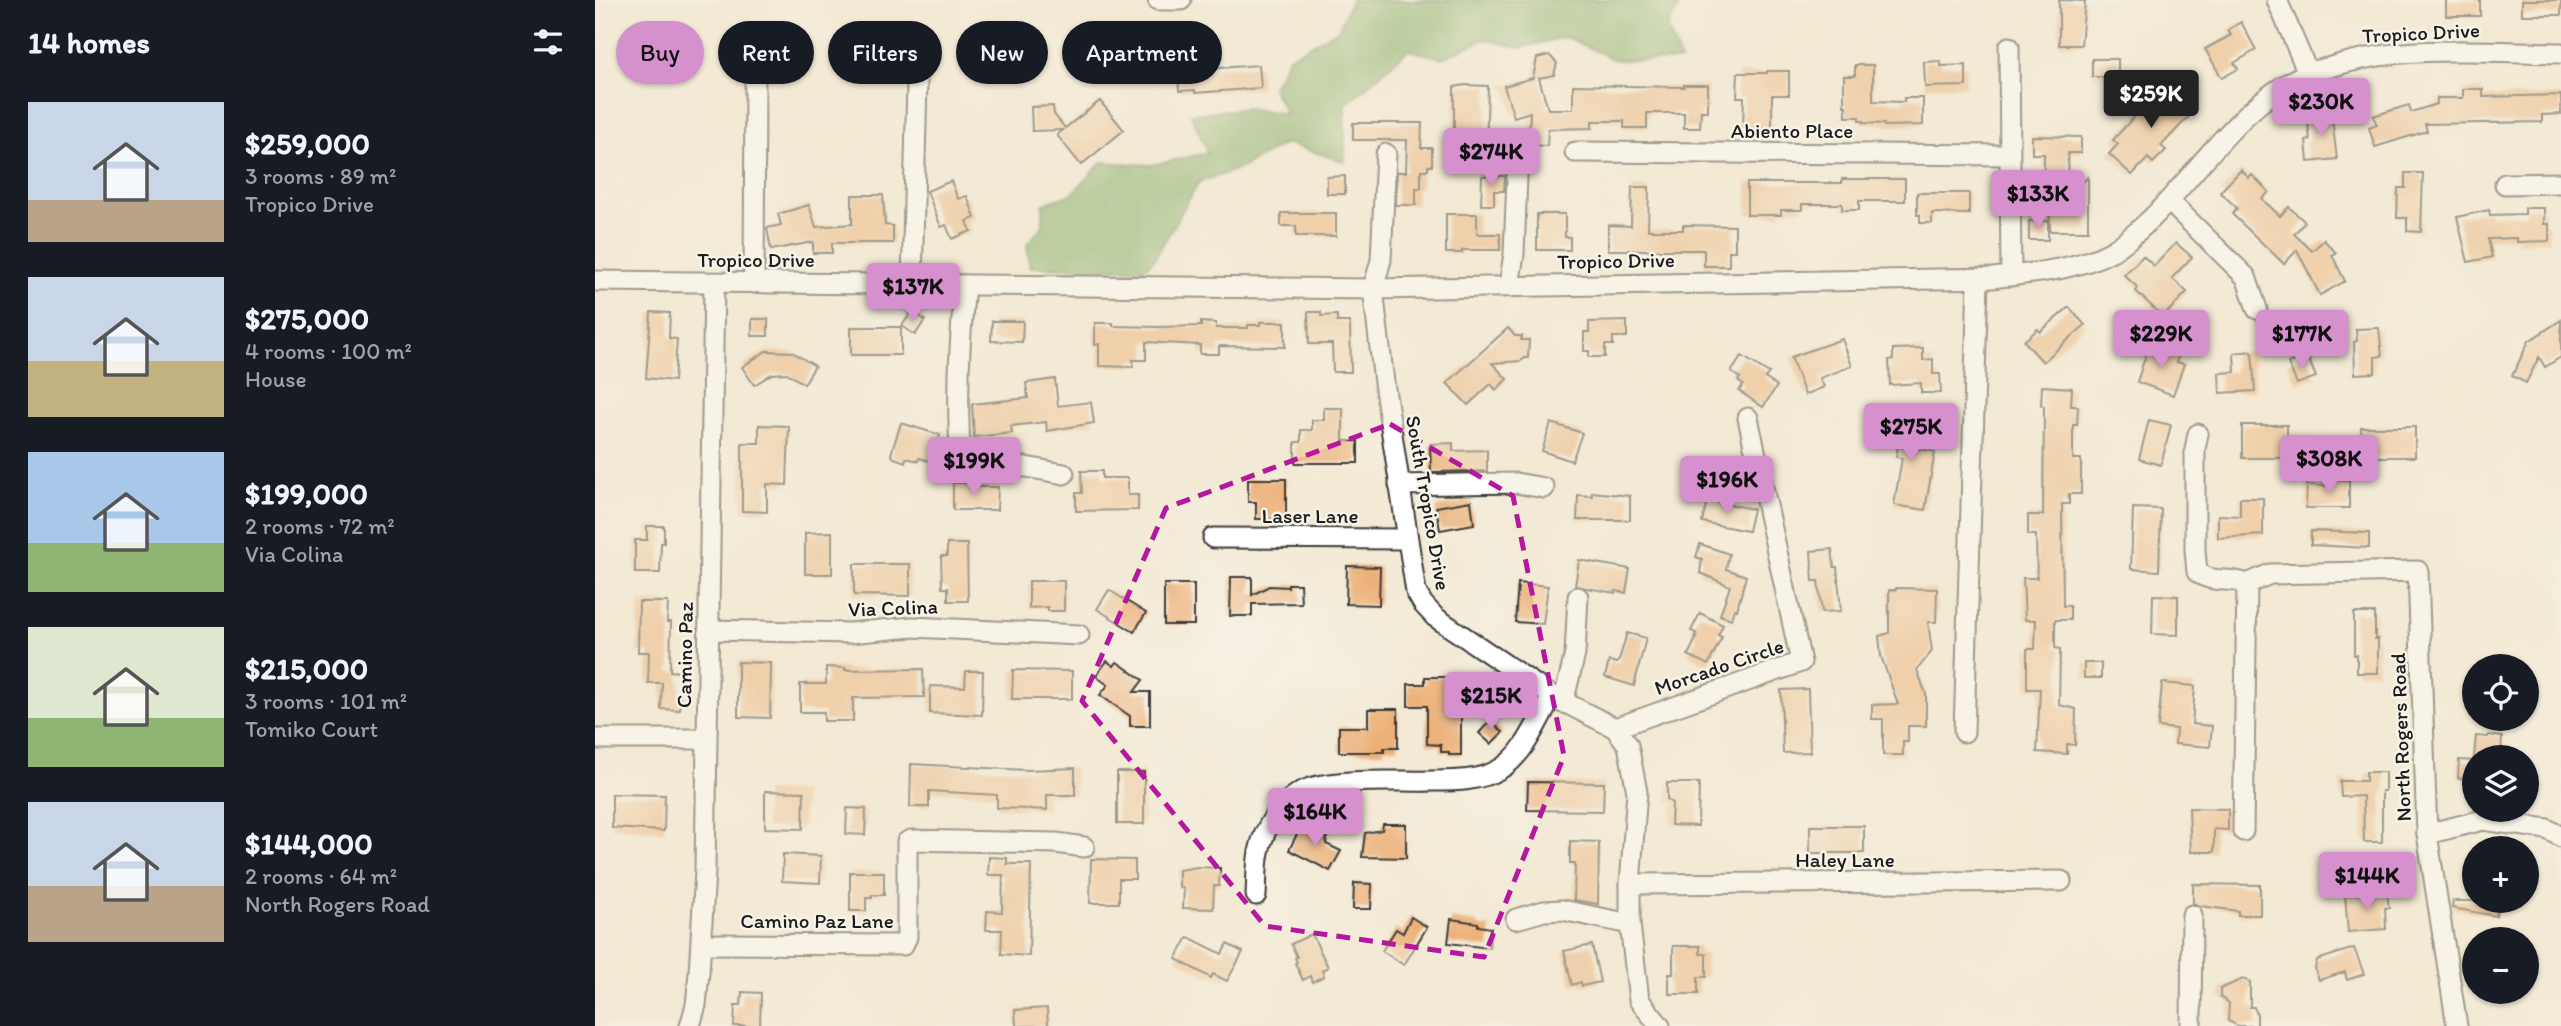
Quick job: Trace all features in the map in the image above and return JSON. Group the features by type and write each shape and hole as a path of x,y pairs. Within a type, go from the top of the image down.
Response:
{"street":[{"path":"1158,0 1181,0"},
{"path":"2277,0 2308,73"},
{"path":"2009,47 2011,276"},
{"name":"Tropico Drive","path":"595,281 1373,289 1979,279 2011,276 2078,265 2112,250 2135,234 2169,201 2251,112 2278,90 2308,73 2352,59 2422,51 2561,53"},
{"path":"754,283 755,84"},
{"path":"912,284 917,84"},
{"path":"1509,286 1514,254 1518,151"},
{"name":"Abiento Place","path":"1575,152 2008,155"},
{"path":"1373,289 1381,260 1386,154"},
{"path":"2505,184 2561,183"},
{"path":"2169,201 2246,277 2257,309"},
{"path":"1964,732 1979,279"},
{"name":"Camino Paz","path":"689,1026 696,1005 702,944 714,283"},
{"path":"965,285 957,360 961,461 970,467 1026,467 1064,474"},
{"name":"South Tropico Drive","path":"1373,289 1406,539 1416,592 1435,617 1558,699 1615,728"},
{"name":"Morcado Circle","path":"1615,728 1801,662 1748,418"},
{"path":"2198,433 2195,449 2197,572 2207,579 2239,580 2247,584 2243,831"},
{"path":"1399,485 1516,483 1544,488"},
{"name":"Laser Lane","path":"1213,538 1406,539"},
{"name":"North Rogers Road","path":"2247,584 2270,574 2418,571 2427,834 2458,1026"},
{"path":"1256,895 1259,852 1268,824 1285,804 1308,789 1331,784 1465,780 1488,775 1503,768 1522,748 1558,699 1575,654 1578,597"},
{"name":"Via Colina","path":"709,630 850,633 912,627 1079,635"},
{"path":"1615,728 1628,745 1637,792 1629,884 1630,924 1639,1000 1660,1026"},
{"path":"595,739 706,739"},
{"path":"2427,834 2483,820 2547,829 2561,837"},
{"name":"Camino Paz Lane","path":"702,944 902,945 907,937 907,842 1056,843 1084,847"},
{"name":"Haley Lane","path":"1629,884 2061,881"},
{"path":"1516,919 1544,911 1562,910 1630,924"},
{"path":"2191,1026 2192,915"}],"highlighted area":[{"path":"1390,424 1513,496 1564,756 1484,957 1265,926 1082,701 1166,508"}],"green space":[{"path":"1351,0 1675,0 1679,6 1667,27 1681,61 1615,60 1566,37 1520,48 1485,39 1442,58 1408,50 1345,105 1345,162 1286,143 1241,168 1199,182 1155,258 1143,270 1030,267 1027,244 1043,226 1043,204 1072,194 1102,162 1151,165 1208,153 1191,114 1247,108 1286,114 1272,88 1289,57 1338,30"}],"building":[{"path":"2059,0 2085,1 2081,45 2059,45"},
{"path":"2446,0 2480,0 2480,16 2446,16"},
{"path":"2522,0 2561,0 2561,15 2522,15"},
{"path":"2241,22 2256,50 2234,63 2238,69 2222,78 2205,49 2231,35 2228,30"},
{"path":"1549,55 1557,63 1554,75 1539,78 1548,109 1573,109 1573,85 1708,85 1708,111 1701,111 1700,128 1684,128 1684,113 1647,113 1647,128 1624,128 1624,121 1592,121 1592,128 1548,129 1547,146 1529,145 1530,112 1514,117 1504,86 1533,78 1537,58"},
{"path":"2092,59 2118,59 2118,77 2092,77"},
{"path":"1941,61 1941,66 1966,65 1966,86 1925,87 1924,62"},
{"path":"1259,65 1261,88 1195,93 1195,90 1179,91 1179,84 1222,84 1222,68"},
{"path":"1855,65 1873,65 1873,101 1904,102 1904,98 1923,98 1923,125 1884,126 1863,123 1859,121 1859,117 1846,117 1844,76 1855,76"},
{"path":"1789,71 1789,95 1772,95 1772,128 1743,128 1744,97 1737,97 1738,73"},
{"path":"2163,85 2168,90 2170,87 2195,110 2161,146 2166,150 2153,163 2148,158 2132,175 2109,154 2118,144 2113,140"},
{"path":"1488,86 1486,150 1467,149 1467,141 1454,140 1454,87"},
{"path":"2463,89 2483,89 2483,97 2561,95 2561,114 2542,115 2542,122 2425,124 2427,131 2375,147 2369,128 2377,125 2373,116 2409,105 2411,112 2437,104 2437,98 2463,98"},
{"path":"1100,101 1124,130 1081,165 1057,135 1063,130 1032,131 1031,107 1053,106 1054,114 1065,128"},
{"path":"2331,111 2337,159 2308,162 2306,141 2310,140 2307,114"},
{"path":"1353,123 1422,123 1421,148 1432,148 1432,166 1428,166 1428,170 1421,170 1421,188 1416,188 1416,205 1396,205 1397,172 1406,172 1407,140 1353,140"},
{"path":"2032,136 2081,137 2081,153 2068,153 2067,185 2080,185 2088,177 2088,231 2050,231 2049,174 2044,174 2044,154 2032,154"},
{"path":"2241,170 2249,178 2252,175 2269,192 2262,199 2280,216 2289,207 2305,222 2294,234 2312,251 2324,240 2336,253 2332,255 2345,281 2320,295 2297,250 2284,264 2232,214 2237,208 2220,192"},
{"path":"2405,173 2423,173 2421,232 2407,231 2407,218 2397,218 2398,188 2405,188"},
{"path":"1345,176 1345,194 1327,194 1327,177"},
{"path":"1482,176 1505,176 1504,191 1494,191 1494,205 1481,205"},
{"path":"1842,179 1905,179 1905,201 1859,201 1859,210 1842,210 1842,204 1802,204 1802,210 1781,210 1781,215 1747,215 1747,183 1842,183"},
{"path":"951,181 958,199 967,196 975,218 967,221 971,231 952,239 946,225 941,227 927,191"},
{"path":"1632,187 1649,187 1648,230 1683,230 1683,225 1735,226 1735,251 1729,251 1729,266 1704,266 1704,250 1608,250 1608,225 1631,226"},
{"path":"1917,193 1969,193 1969,214 1932,213 1932,223 1920,223 1920,215 1917,215"},
{"path":"852,195 883,195 885,225 893,226 893,243 832,243 832,253 813,253 813,242 771,250 767,228 781,225 778,214 809,205 816,227 852,224"},
{"path":"2525,208 2544,208 2544,224 2549,224 2549,241 2488,239 2492,257 2468,262 2457,217 2489,210 2490,215 2525,214"},
{"path":"1281,213 1336,213 1336,236 1296,236 1296,226 1281,226"},
{"path":"1446,214 1477,214 1477,234 1500,234 1500,250 1462,250 1462,253 1446,253"},
{"path":"1537,214 1565,214 1565,237 1570,237 1570,250 1537,250"},
{"path":"2029,221 2048,221 2048,240 2029,240"},
{"path":"2176,243 2192,257 2172,278 2187,292 2163,317 2124,275 2143,256 2154,266"},
{"path":"2069,307 2085,325 2043,362 2024,341 2038,329 2040,332"},
{"path":"912,311 925,320 915,335 902,326"},
{"path":"651,312 670,313 669,338 677,339 674,381 646,378"},
{"path":"1308,312 1321,312 1321,316 1337,315 1337,322 1350,322 1351,372 1333,372 1332,344 1309,344"},
{"path":"752,319 768,319 768,336 752,336"},
{"path":"2561,320 2561,357 2545,367 2539,357 2526,383 2512,376 2529,341"},
{"path":"992,321 1023,321 1022,342 991,341"},
{"path":"1627,321 1627,337 1613,337 1613,345 1605,345 1605,357 1589,357 1589,351 1584,351 1584,332 1589,332 1589,322"},
{"path":"1201,322 1216,323 1216,328 1248,328 1248,325 1260,325 1260,322 1285,322 1285,347 1219,346 1219,354 1200,354 1200,345 1146,342 1146,360 1133,360 1133,367 1099,366 1095,323 1159,327 1201,326"},
{"path":"851,327 901,327 901,355 851,355"},
{"path":"1508,328 1515,336 1522,336 1521,340 1529,340 1528,358 1492,363 1507,379 1496,390 1491,384 1468,405 1447,383"},
{"path":"2379,328 2382,356 2375,357 2375,373 2355,374 2356,329"},
{"path":"1842,339 1852,366 1820,378 1824,387 1805,395 1791,357"},
{"path":"2149,345 2179,355 2176,362 2184,364 2173,395 2137,382"},
{"path":"1923,348 1923,360 1933,359 1933,374 1940,374 1941,393 1921,393 1921,383 1890,385 1889,360 1893,359 1893,349"},
{"path":"766,351 792,352 815,366 804,384 787,373 772,374 754,385 742,367"},
{"path":"2252,351 2255,391 2220,393 2219,373 2235,372 2234,353"},
{"path":"2307,355 2316,377 2297,384 2288,363"},
{"path":"1742,356 1769,373 1765,378 1777,386 1763,407 1739,391 1743,385 1738,381 1740,378 1731,372"},
{"path":"1055,379 1058,406 1091,402 1094,423 1047,431 1046,422 1011,426 1012,433 974,437 972,404 1028,398 1026,383"},
{"path":"2042,386 2072,388 2071,406 2078,406 2077,425 2073,425 2073,459 2081,459 2081,494 2069,494 2069,504 2062,504 2063,606 2070,606 2070,620 2055,620 2055,648 2060,649 2059,705 2076,709 2075,745 2067,744 2067,754 2037,752 2040,689 2027,689 2027,649 2035,649 2036,620 2025,620 2023,578 2037,578 2036,535 2028,535 2028,515 2043,515"},
{"path":"1324,408 1343,408 1343,441 1358,441 1358,463 1295,463 1295,442 1301,442 1301,430 1312,430 1312,420 1324,420"},
{"path":"1891,415 1923,420 1918,449 1935,452 1925,510 1894,505 1902,458 1896,457 1898,445 1889,444"},
{"path":"2149,420 2171,425 2161,465 2139,459"},
{"path":"901,423 940,435 932,462 906,458 905,462 894,458 891,454"},
{"path":"1551,423 1582,433 1572,461 1542,451"},
{"path":"759,425 789,426 787,485 767,484 767,512 742,511 742,443 759,443"},
{"path":"2242,425 2287,425 2287,458 2242,458"},
{"path":"2361,427 2415,427 2415,457 2362,457"},
{"path":"1453,443 1453,451 1487,450 1487,471 1431,472 1430,444"},
{"path":"1081,471 1102,471 1102,478 1128,478 1128,495 1138,495 1138,510 1076,511 1076,493 1082,493"},
{"path":"1248,479 1286,479 1286,519 1256,519 1256,502 1248,502"},
{"path":"2325,479 2349,480 2349,508 2306,508 2307,485 2325,486"},
{"path":"953,483 973,483 973,487 998,487 997,510 953,510"},
{"path":"1592,492 1630,496 1630,520 1577,520 1578,495 1592,496"},
{"path":"2240,498 2263,498 2263,535 2218,538 2218,515 2240,516"},
{"path":"1707,500 1753,509 1748,531 1702,522"},
{"path":"1471,501 1474,524 1440,530 1436,507"},
{"path":"2133,508 2161,509 2159,571 2131,569"},
{"path":"647,526 664,526 660,573 635,573 635,540 647,540"},
{"path":"2311,531 2369,533 2369,548 2311,545"},
{"path":"832,532 832,574 805,574 805,533"},
{"path":"947,544 967,544 968,601 948,601 948,588 942,588 941,556 947,556"},
{"path":"1700,544 1729,554 1726,569 1746,576 1737,610 1734,609 1731,619 1720,615 1730,586 1700,573 1702,559 1696,557"},
{"path":"1832,549 1834,567 1837,567 1841,611 1822,612 1818,581 1813,581 1811,551"},
{"path":"1579,560 1630,569 1626,593 1575,586"},
{"path":"854,564 910,564 910,596 854,595"},
{"path":"1347,566 1380,567 1379,605 1346,604"},
{"path":"1231,577 1252,577 1252,595 1269,586 1288,587 1288,584 1300,584 1301,603 1252,604 1252,616 1230,616"},
{"path":"1029,581 1064,581 1064,611 1048,611 1048,607 1029,608"},
{"path":"1518,583 1548,586 1543,624 1515,622"},
{"path":"1164,584 1194,584 1194,625 1164,625"},
{"path":"1937,589 1936,622 1928,622 1932,651 1917,670 1926,694 1926,726 1908,726 1908,742 1903,742 1903,755 1883,755 1883,719 1872,719 1872,705 1898,704 1881,656 1879,636 1889,633 1889,590"},
{"path":"1109,590 1146,613 1134,632 1097,609"},
{"path":"2153,595 2178,596 2178,635 2152,634"},
{"path":"639,602 668,602 667,622 671,622 670,671 679,672 680,710 661,709 662,683 648,683 649,652 638,652"},
{"path":"1700,613 1723,625 1718,635 1722,637 1708,665 1688,655 1697,637 1696,633 1691,631"},
{"path":"2354,613 2375,613 2378,673 2357,673"},
{"path":"1627,633 1646,638 1634,686 1605,677 1609,661 1617,663 1619,660"},
{"path":"1107,661 1114,666 1117,662 1143,680 1134,692 1150,692 1150,726 1130,726 1130,716 1100,695 1108,685 1096,676"},
{"path":"738,662 771,663 770,718 738,717"},
{"path":"2084,663 2101,663 2101,678 2084,678"},
{"path":"826,667 845,670 923,669 924,697 853,698 853,721 824,721 824,712 800,712 800,684 826,684"},
{"path":"1013,670 1072,671 1072,699 1012,699"},
{"path":"966,671 983,671 982,715 930,713 930,686 965,687"},
{"path":"1425,677 1465,677 1467,680 1467,702 1461,706 1461,755 1449,755 1449,752 1441,752 1441,745 1427,744 1427,706 1408,706 1408,684 1425,684"},
{"path":"2162,683 2195,686 2192,724 2212,726 2210,747 2175,744 2176,729 2158,727"},
{"path":"1808,689 1810,752 1783,753 1781,690"},
{"path":"1368,709 1398,709 1398,748 1384,748 1384,752 1339,752 1339,727 1368,727"},
{"path":"1490,721 1503,732 1491,744 1479,733"},
{"path":"2476,736 2502,737 2502,745 2475,745"},
{"path":"2459,760 2462,760 2462,778 2458,778"},
{"path":"911,764 1028,770 1075,768 1075,795 1047,795 1047,810 997,808 997,795 929,791 929,807 910,807"},
{"path":"1117,772 1144,772 1144,824 1117,824"},
{"path":"2366,772 2385,772 2385,791 2382,791 2382,842 2364,842 2363,796 2341,797 2340,781 2366,781"},
{"path":"1528,782 1604,783 1603,811 1527,810"},
{"path":"1667,783 1699,783 1698,826 1671,825 1672,803 1667,800"},
{"path":"765,791 804,792 803,829 765,828"},
{"path":"612,794 665,795 664,831 612,828"},
{"path":"847,808 866,809 865,835 846,834"},
{"path":"2189,808 2228,809 2228,830 2214,829 2214,852 2191,852"},
{"path":"1383,824 1406,824 1406,858 1362,857 1365,833 1382,830"},
{"path":"1307,825 1327,836 1326,844 1341,851 1330,871 1289,850 1298,832 1302,834"},
{"path":"1810,826 1864,826 1864,853 1810,853"},
{"path":"1570,841 1599,842 1598,904 1574,900 1575,863 1570,863"},
{"path":"783,854 821,856 820,883 782,881"},
{"path":"989,857 1007,858 1007,864 1031,864 1029,956 1001,954 1002,930 986,930 987,911 1002,912 1003,875 988,875"},
{"path":"1091,859 1135,860 1135,879 1119,879 1119,903 1090,903"},
{"path":"1220,868 1219,886 1214,886 1213,909 1183,908 1184,889 1179,887 1179,870"},
{"path":"850,872 884,872 884,895 866,898 866,911 850,911"},
{"path":"1354,883 1372,884 1371,909 1353,909"},
{"path":"2193,884 2260,885 2260,915 2238,915 2238,911 2193,903"},
{"path":"2387,892 2389,908 2385,908 2386,929 2348,932 2345,895"},
{"path":"2453,901 2462,901 2462,910 2452,908"},
{"path":"1411,917 1427,927 1404,965 1382,951 1396,929 1403,933"},
{"path":"1451,919 1491,928 1489,948 1448,943"},
{"path":"1312,934 1328,967 1322,970 1324,976 1312,982 1310,976 1303,980 1295,963 1297,957 1291,944"},
{"path":"1188,937 1222,954 1227,944 1243,952 1227,981 1213,974 1211,978 1176,959"},
{"path":"1592,945 1600,982 1572,985 1564,951"},
{"path":"1673,946 1700,946 1700,954 1706,954 1706,977 1698,977 1698,994 1669,994 1669,974 1673,974"},
{"path":"2354,948 2364,974 2347,980 2345,972 2319,980 2315,968 2317,960"},
{"path":"2243,979 2250,982 2250,1007 2254,1007 2257,1014 2257,1026 2238,1026 2228,1021 2229,1003 2220,997 2220,989"},
{"path":"742,992 761,993 760,1026 734,1026 735,1005 741,1005"},
{"path":"1047,1008 1048,1026 1016,1026 1015,1010"}]}
